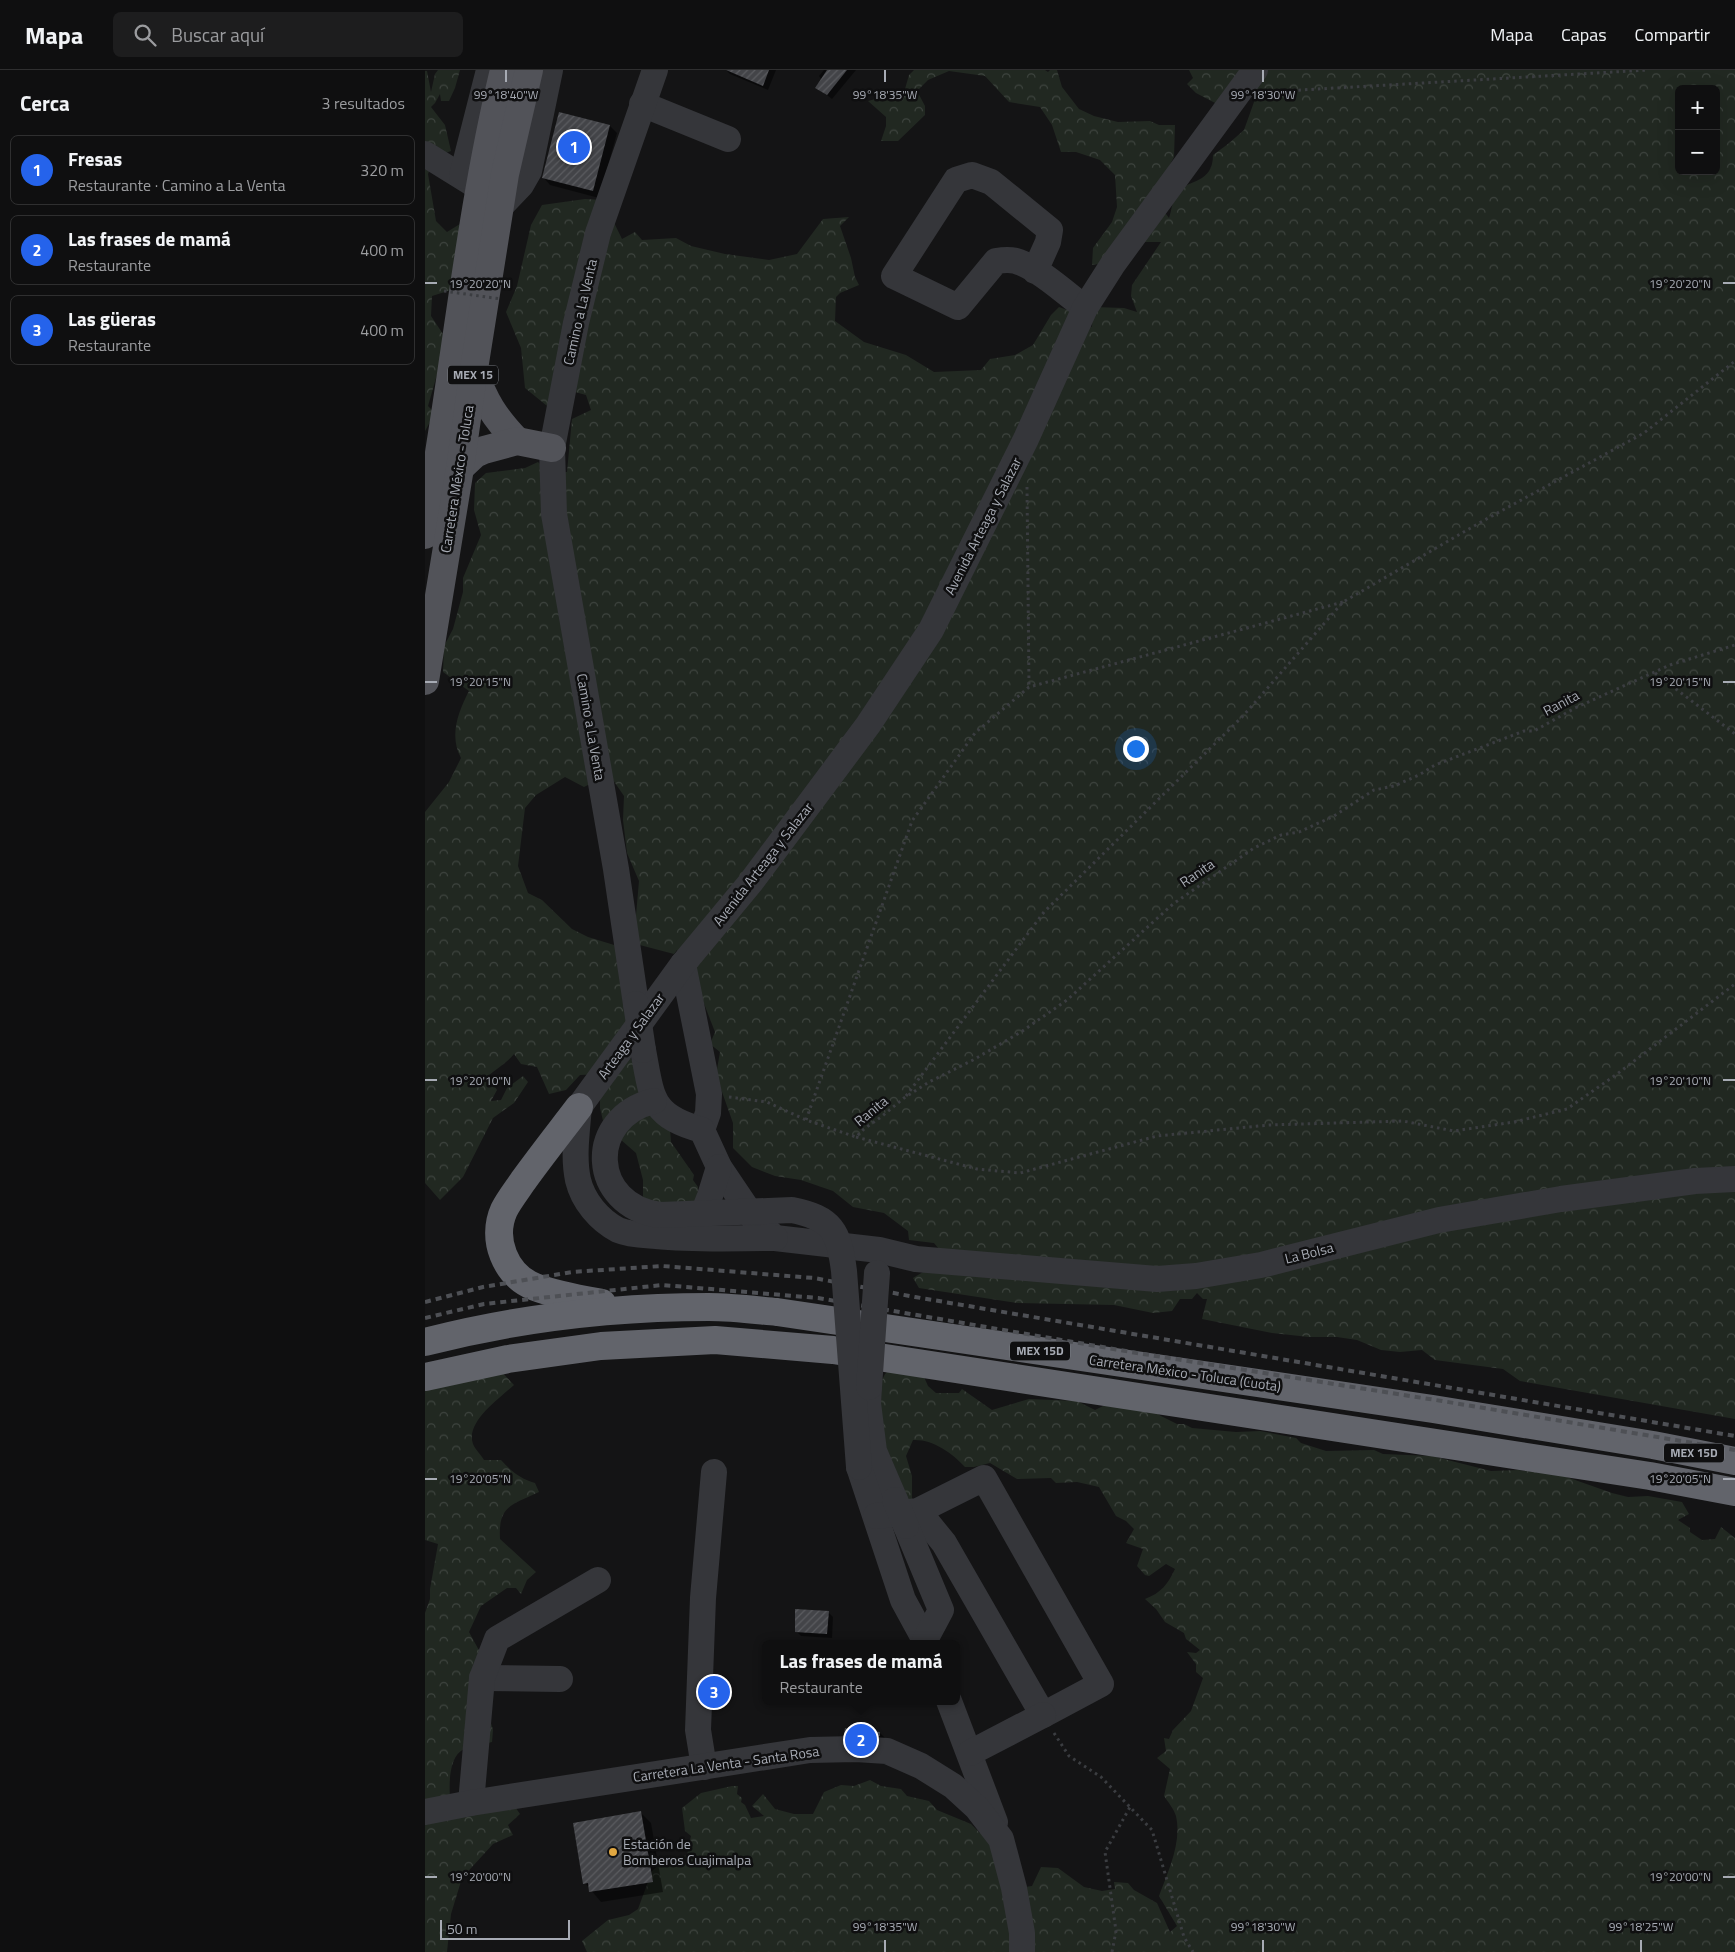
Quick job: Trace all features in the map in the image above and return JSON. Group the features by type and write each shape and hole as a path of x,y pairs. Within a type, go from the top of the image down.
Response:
{"highway":[{"path":"579,1108 504,1210 500,1222 500,1245 503,1256 516,1275 535,1287 571,1297 640,1310"},
{"name":"Carretera México - Toluca (Cuota)","path":"425,1342 500,1325 557,1316 710,1307 777,1312 1433,1409 1653,1445 1735,1461"},
{"name":"Carretera México - Toluca (Cuota)","path":"425,1377 508,1359 601,1346 715,1340 778,1344 833,1350 1200,1405 1651,1476 1735,1492"}],"main road":[{"name":"Carretera México - Toluca","path":"425,535 435,482 470,182 504,70"},
{"name":"Carretera México - Toluca","path":"425,681 505,174 529,70"},
{"path":"474,370 492,413 517,442"},
{"path":"460,468 471,457 484,450 517,442 552,448"}],"street":[{"path":"425,154 470,182 489,70"},
{"path":"501,207 521,185 529,171 550,70"},
{"name":"Camino a La Venta","path":"654,1101 643,1050 616,869 554,514 552,448 576,323 598,233 655,70"},
{"name":"Avenida Arteaga y Salazar","path":"683,964 751,882 868,725 931,630 1026,439 1085,308 1113,264 1255,70"},
{"path":"642,104 728,139"},
{"path":"1035,271 1048,242 1050,230 991,182 972,175 956,180 894,276 958,307 996,261 1005,259 1016,261 1035,271 1085,308"},
{"path":"683,964 709,1094 709,1113 702,1130 719,1166 755,1219 775,1238"},
{"name":"Arteaga y Salazar","path":"579,1108 683,964"},
{"path":"702,1130 686,1126 666,1114 654,1101 634,1108 617,1121 611,1130 604,1160 609,1181 615,1191 629,1206 639,1211 660,1215 792,1210 820,1218 835,1233 839,1242 844,1271 859,1466 865,1489 885,1508 912,1519 945,1543 1043,1716"},
{"path":"579,1108 577,1130 578,1180 582,1193 597,1214 619,1230 631,1234 693,1239 775,1238 878,1261 868,1404 874,1451 903,1600 925,1640"},
{"path":"693,1239 710,1196 719,1166"},
{"name":"La Bolsa","path":"878,1261 916,1259 1157,1279 1196,1276 1261,1265 1439,1220 1561,1199 1695,1181 1735,1179"},
{"path":"703,1766 697,1730 703,1598 714,1472"},
{"path":"912,1519 984,1478 1101,1684 969,1753"},
{"path":"912,1519 941,1610 927,1640"},
{"path":"471,1803 482,1678 497,1640 598,1580"},
{"path":"482,1678 560,1679"},
{"path":"951,1705 1001,1839"},
{"name":"Carretera La Venta - Santa Rosa","path":"425,1812 471,1803 810,1750 856,1749 887,1751 921,1766 953,1786 977,1808 1001,1839 1014,1888 1022,1933 1022,1952"}],"path":[{"path":"1237,93 1648,70"},
{"path":"444,292 501,299"},
{"path":"806,1120 912,822 975,733 1029,687 1343,602 1481,522 1645,434 1735,361"},
{"path":"1027,478 1029,687"},
{"path":"904,1098 1044,912 1243,716 1343,602"},
{"name":"Ranita","path":"709,1094 767,1102 806,1120 856,1137 904,1098 929,1082 973,1060 1021,1032 1067,1000 1173,904 1254,848 1281,835 1299,832 1333,816 1374,790 1394,786 1419,775 1435,765 1524,731 1534,731 1575,708 1686,659 1735,645"},
{"path":"1655,672 1735,734"},
{"path":"856,1137 977,1169 1020,1172 1157,1136 1269,1125 1403,1121 1454,1131 1514,1122 1567,1109 1617,1074 1735,984"},
{"path":"1043,1716 1069,1756 1101,1777 1152,1830 1183,1937 1193,1952"},
{"path":"1112,1952 1116,1931 1105,1852 1130,1807"}],"green space":[{"path":"438,70 460,70 449,101 441,101 440,94 431,107 445,125 451,151 435,157 428,174 436,221 447,232 460,224 451,290 432,296 431,316 443,334 444,350 428,406 435,413 425,431 425,71 427,71 431,92 435,74"},
{"path":"914,70 1045,70 1048,72 1050,70 1057,70 1062,87 1079,109 1094,116 1118,122 1150,121 1159,125 1175,125 1174,157 1166,172 1163,210 1169,218 1173,201 1178,192 1205,176 1212,164 1213,155 1244,130 1254,102 1251,87 1217,104 1196,93 1187,84 1193,78 1189,70 1735,70 1735,1419 1520,1381 1503,1369 1435,1360 1422,1350 1400,1352 1381,1350 1357,1340 1272,1333 1202,1319 1207,1299 1203,1299 1197,1293 1192,1299 1180,1299 1172,1311 1153,1313 1114,1305 1017,1303 919,1288 913,1278 928,1269 944,1255 934,1243 909,1240 908,1231 884,1213 853,1207 833,1191 801,1180 775,1176 752,1167 733,1148 733,1123 716,1075 720,1052 710,1044 715,1032 703,1001 677,950 674,954 636,944 635,927 639,881 627,853 623,820 624,796 613,780 592,783 584,787 565,777 536,795 525,808 518,866 528,893 542,900 572,929 588,937 624,948 628,1017 626,1050 670,1129 671,1142 694,1175 693,1180 698,1187 697,1202 643,1203 643,1180 636,1153 604,1125 600,1108 600,1074 580,1075 566,1090 549,1094 537,1067 521,1064 514,1054 488,1076 497,1090 491,1101 501,1100 507,1088 523,1076 528,1082 514,1103 493,1118 463,1177 440,1200 425,1183 425,812 449,782 461,758 457,750 456,724 461,707 469,691 443,672 444,646 453,629 463,592 463,578 481,535 474,510 475,483 486,473 525,468 538,462 551,471 567,472 572,419 591,410 586,395 571,391 552,410 525,388 521,348 506,312 517,286 531,225 542,205 585,199 603,200 622,239 635,232 642,240 676,238 691,246 725,254 769,260 797,254 823,219 849,217 840,226 859,285 840,293 836,297 835,321 864,342 906,355 934,372 981,370 990,359 1015,355 1033,345 1051,315 1059,307 1073,312 1092,327 1093,307 1124,308 1137,312 1131,296 1132,285 1161,242 1131,242 1122,260 1092,265 1093,248 1112,222 1117,207 1115,175 1100,160 1076,152 1061,152 1052,125 1040,107 1009,102 985,76 949,71 928,80 917,91 925,106 925,115 898,141 881,141 886,126 886,117 868,101 905,89 909,75"},
{"path":"497,1367 514,1385 485,1411 479,1419 474,1427 473,1444 484,1460 501,1460 516,1474 535,1483 539,1492 514,1504 504,1513 501,1519 500,1539 536,1572 527,1580 521,1594 516,1588 507,1588 481,1606 469,1632 481,1654 489,1716 493,1730 492,1742 471,1746 459,1752 455,1757 450,1778 450,1797 511,1801 520,1814 508,1825 513,1835 493,1844 462,1878 451,1914 447,1952 425,1952 425,1613 430,1599 438,1544 425,1540 425,1388"},
{"path":"891,1368 924,1377 928,1386 936,1393 959,1393 962,1389 992,1410 1029,1399 1077,1401 1095,1410 1107,1404 1144,1405 1177,1424 1184,1424 1192,1428 1236,1432 1260,1431 1296,1438 1301,1443 1326,1451 1374,1450 1383,1454 1432,1456 1491,1471 1518,1470 1561,1475 1628,1497 1648,1496 1682,1502 1689,1514 1678,1520 1690,1528 1690,1532 1702,1540 1715,1539 1721,1527 1735,1538 1735,1952 587,1952 582,1941 608,1920 629,1915 638,1909 652,1871 664,1860 672,1860 687,1855 691,1836 685,1831 682,1808 701,1793 732,1786 738,1786 737,1794 742,1798 741,1802 745,1805 751,1818 764,1816 752,1806 763,1794 775,1809 794,1814 813,1814 824,1792 841,1785 854,1786 870,1780 881,1786 901,1789 907,1796 929,1801 937,1810 971,1824 980,1833 992,1832 1018,1888 1032,1886 1041,1867 1058,1868 1084,1887 1102,1891 1115,1889 1114,1882 1128,1883 1134,1890 1157,1903 1170,1932 1177,1926 1159,1896 1176,1847 1177,1826 1175,1813 1164,1796 1170,1769 1157,1758 1166,1751 1164,1738 1169,1739 1173,1730 1191,1711 1203,1678 1196,1672 1196,1664 1187,1652 1196,1653 1200,1650 1186,1639 1184,1633 1165,1622 1156,1609 1145,1599 1163,1587 1175,1569 1166,1564 1149,1576 1145,1575 1137,1566 1143,1549 1126,1543 1134,1529 1126,1521 1116,1516 1099,1487 1077,1482 1056,1483 1051,1478 1017,1479 990,1463 965,1467 942,1448 920,1440 913,1440 906,1456 912,1476 912,1501 902,1514 875,1456 881,1382"}],"building":[{"path":"726,70 769,70 763,86"},
{"path":"827,70 847,70 827,95 815,88"},
{"path":"559,112 610,125 593,191 542,178"},
{"path":"795,1609 829,1611 827,1634 795,1632"},
{"path":"845,1728 880,1732 880,1736 844,1734"},
{"path":"641,1811 653,1882 589,1892 588,1883 583,1884 573,1823"}],"railway":[{"path":"425,1302 483,1287 572,1272 662,1266 814,1278 915,1297 1735,1436"},
{"path":"425,1318 484,1304 662,1285 818,1298 1137,1353 1735,1450"}],"place":[{"name":"Fresas","path":"574,147"},
{"name":"Las güeras","path":"714,1692"},
{"name":"Las frases de mamá","path":"861,1740"},
{"name":"Estación de Bomberos Cuajimalpa","path":"613,1852"}]}
